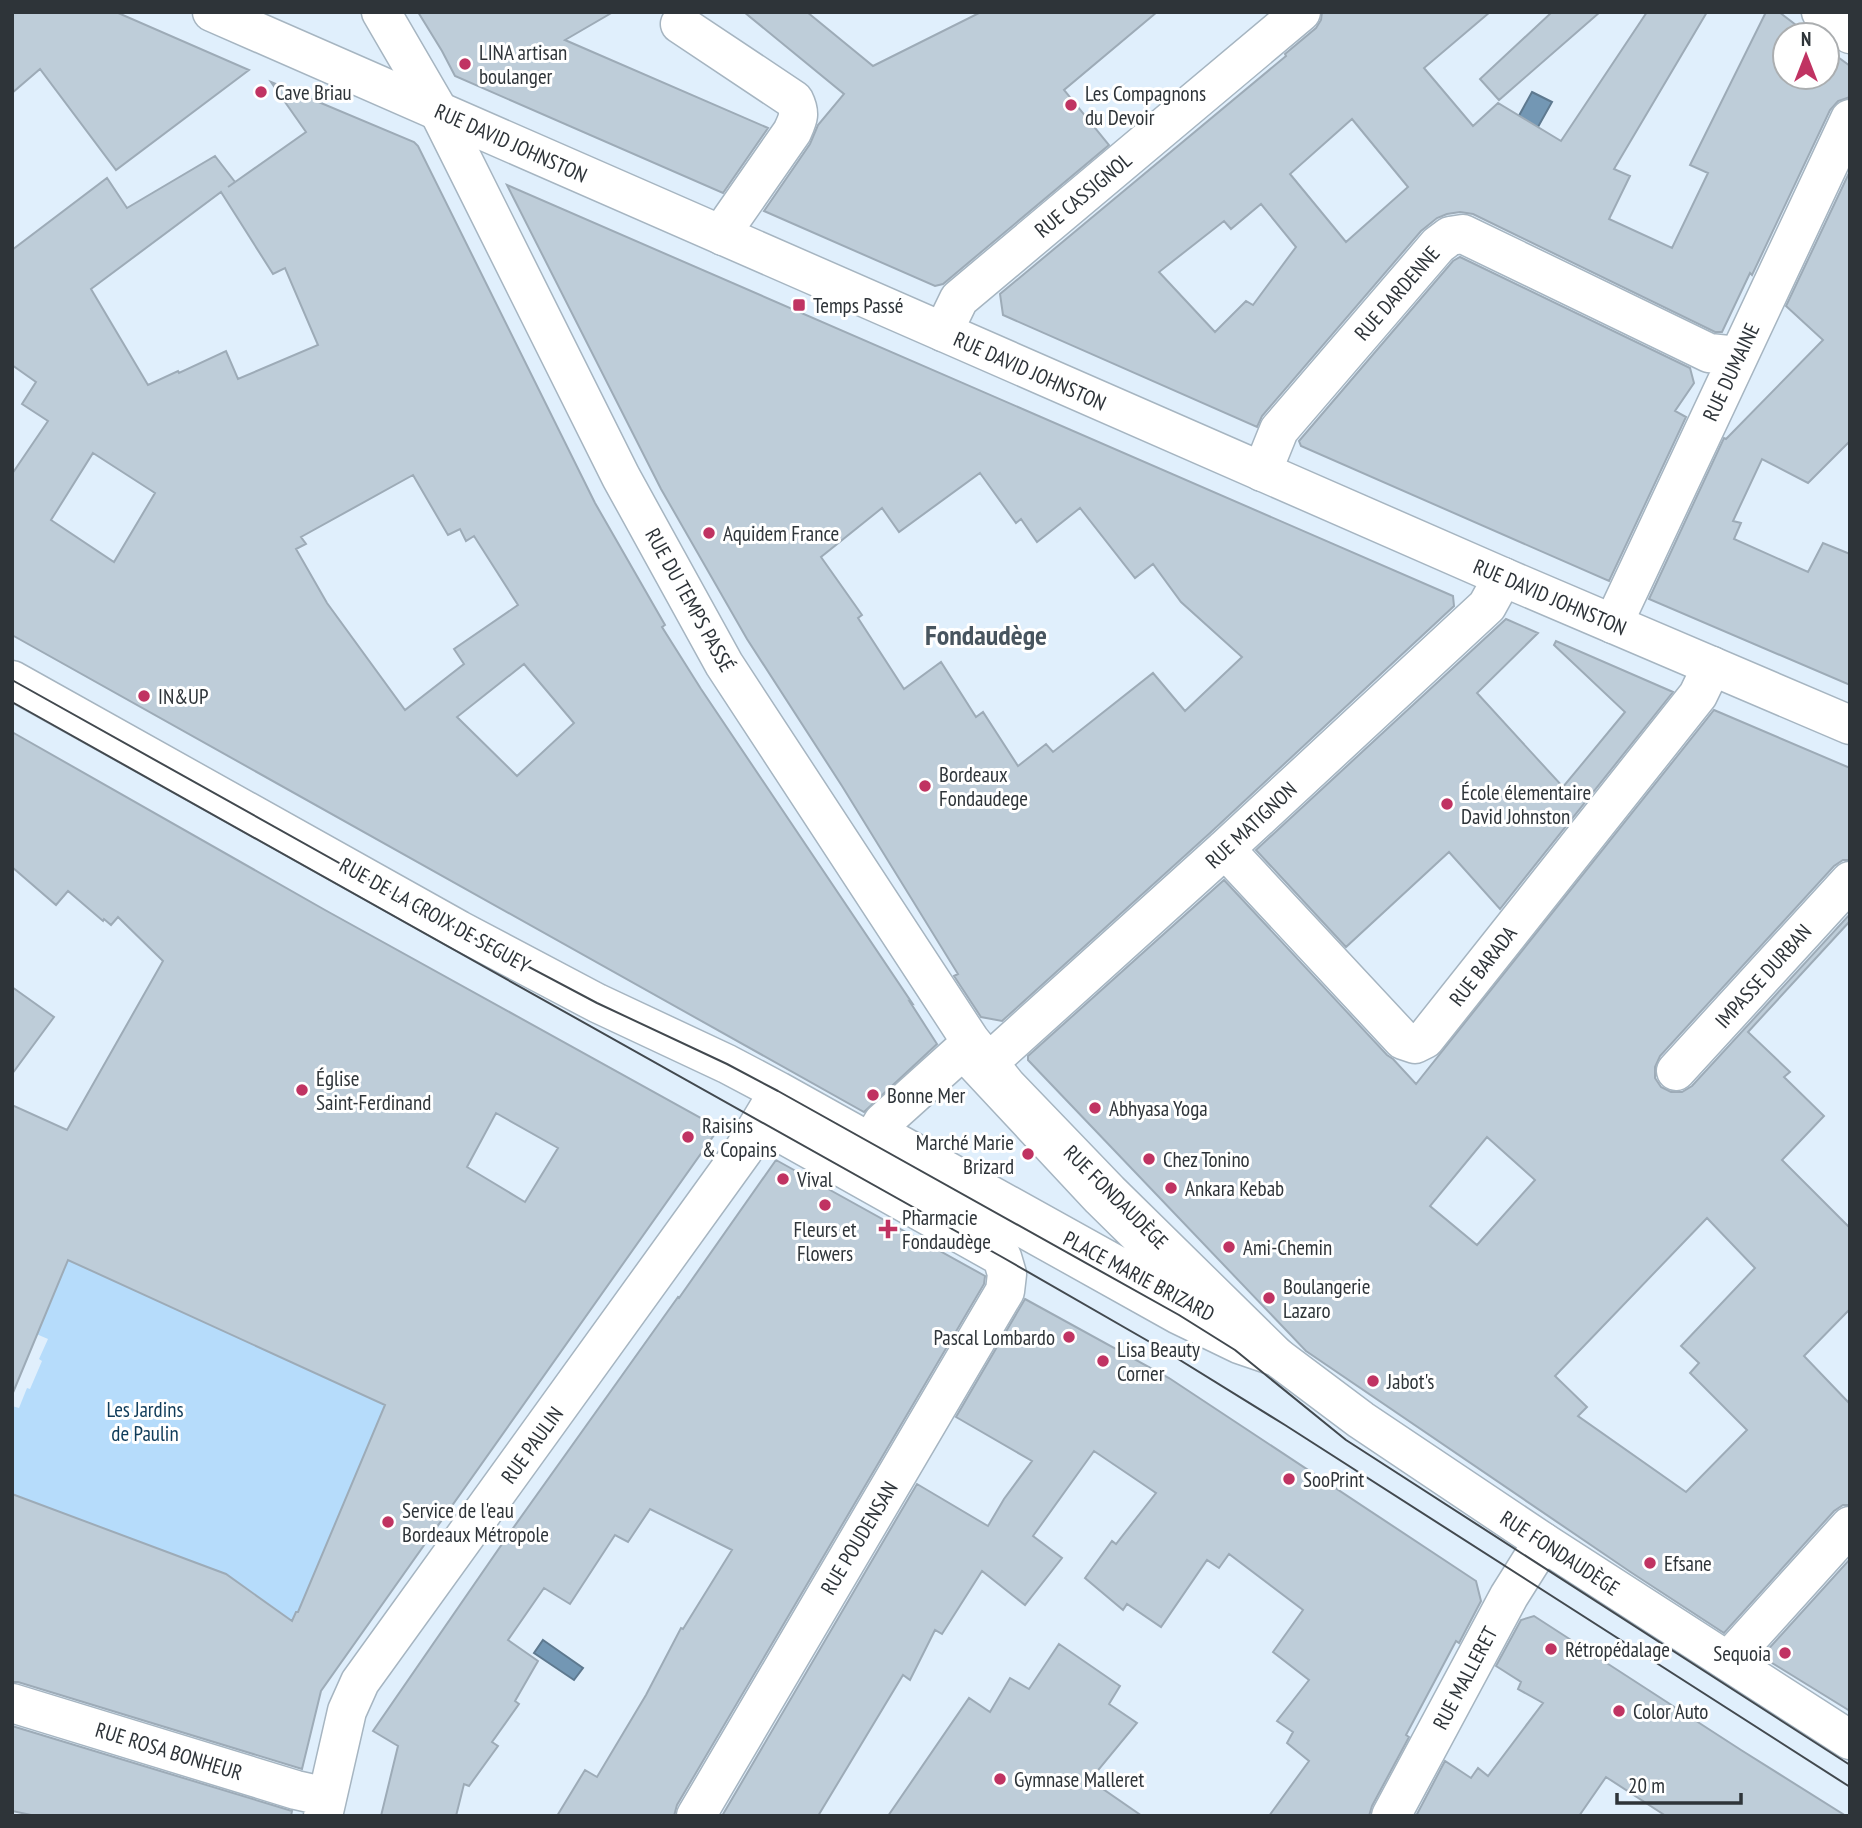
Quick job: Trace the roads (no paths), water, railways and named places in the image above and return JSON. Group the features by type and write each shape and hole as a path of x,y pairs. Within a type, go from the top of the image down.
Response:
{"street":[{"name":"RUE DAVID JOHNSTON","path":"212,12 1503,577 1850,725"},
{"name":"RUE DU TEMPS PASSÉ","path":"381,12 438,110 621,477 724,664 970,1040 984,1067"},
{"name":"RUE CASSIGNOL","path":"943,332 959,299 1301,12"},
{"path":"1821,12 1850,34"},
{"path":"680,24 794,100 799,110 792,132 730,221 723,236"},
{"name":"RUE DUMAINE","path":"1613,624 1850,119"},
{"name":"RUE DARDENNE","path":"1262,472 1279,430 1438,245 1450,236 1463,234 1709,353 1738,356"},
{"name":"RUE MATIGNON","path":"984,1067 1226,849 1487,606 1503,577"},
{"name":"RUE BARADA","path":"1226,849 1403,1040 1415,1044 1425,1039 1698,695 1712,666"},
{"name":"RUE DE LA CROIX DE SEGUEY","path":"12,680 494,948 597,1003 727,1064 770,1106 864,1137"},
{"name":"IMPASSE DURBAN","path":"1676,1071 1850,881"},
{"name":"PLACE MARIE BRIZARD","path":"963,1050 984,1067 1101,1198 1219,1314 1222,1321 1217,1321 877,1132 883,1122 963,1050"},
{"name":"RUE FONDAUDÈGE","path":"984,1067 1007,1086 1109,1192 1277,1357 1361,1420 1543,1542 1850,1740"},
{"name":"RUE POUDENSAN","path":"696,1816 1005,1291 1007,1274 1002,1257 770,1106"},
{"name":"RUE PAULIN","path":"325,1807 347,1711 360,1682 680,1239 770,1106"},
{"name":"RUE FONDAUDÈGE","path":"864,1137 1180,1315 1239,1343 1277,1357"},
{"path":"1728,1661 1850,1526"},
{"name":"RUE MALLERET","path":"1391,1816 1509,1597 1543,1542"},
{"name":"RUE ROSA BONHEUR","path":"12,1703 296,1790 325,1807"}],"tram line":[{"path":"12,680 459,930 597,1003 778,1091 1179,1315 1235,1350 1346,1440 1850,1765"},
{"path":"12,702 1162,1349 1850,1787"}],"place":[{"name":"LINA artisan boulanger","path":"465,64"},
{"name":"Cave Briau","path":"261,92"},
{"name":"Les Compagnons du Devoir","path":"1071,105"},
{"name":"Temps Passé","path":"799,305"},
{"name":"Aquidem France","path":"709,533"},
{"name":"IN&UP","path":"144,696"},
{"name":"Bordeaux Fondaudege","path":"925,786"},
{"name":"École élementaire David Johnston","path":"1447,804"},
{"name":"Église Saint-Ferdinand","path":"302,1090"},
{"name":"Bonne Mer","path":"873,1095"},
{"name":"Abhyasa Yoga","path":"1095,1108"},
{"name":"Raisins & Copains","path":"688,1137"},
{"name":"Marché Marie Brizard","path":"1028,1154"},
{"name":"Chez Tonino","path":"1149,1159"},
{"name":"Vival","path":"783,1179"},
{"name":"Ankara Kebab","path":"1171,1188"},
{"name":"Fleurs et Flowers","path":"825,1205"},
{"name":"Pharmacie Fondaudège","path":"888,1229"},
{"name":"Ami-Chemin","path":"1229,1247"},
{"name":"Boulangerie Lazaro","path":"1269,1298"},
{"name":"Pascal Lombardo","path":"1069,1337"},
{"name":"Lisa Beauty Corner","path":"1103,1361"},
{"name":"Jabot's","path":"1373,1381"},
{"name":"SooPrint","path":"1289,1479"},
{"name":"Service de l'eau Bordeaux Métropole","path":"388,1522"},
{"name":"Efsane","path":"1650,1563"},
{"name":"Rétropédalage","path":"1551,1649"},
{"name":"Sequoia","path":"1785,1653"},
{"name":"Color Auto","path":"1619,1711"},
{"name":"Gymnase Malleret","path":"1000,1779"}],"district":[{"name":"Fondaudège","path":"986,634"}],"park label":[{"name":"Les Jardins de Paulin","path":"145,1421"}]}
